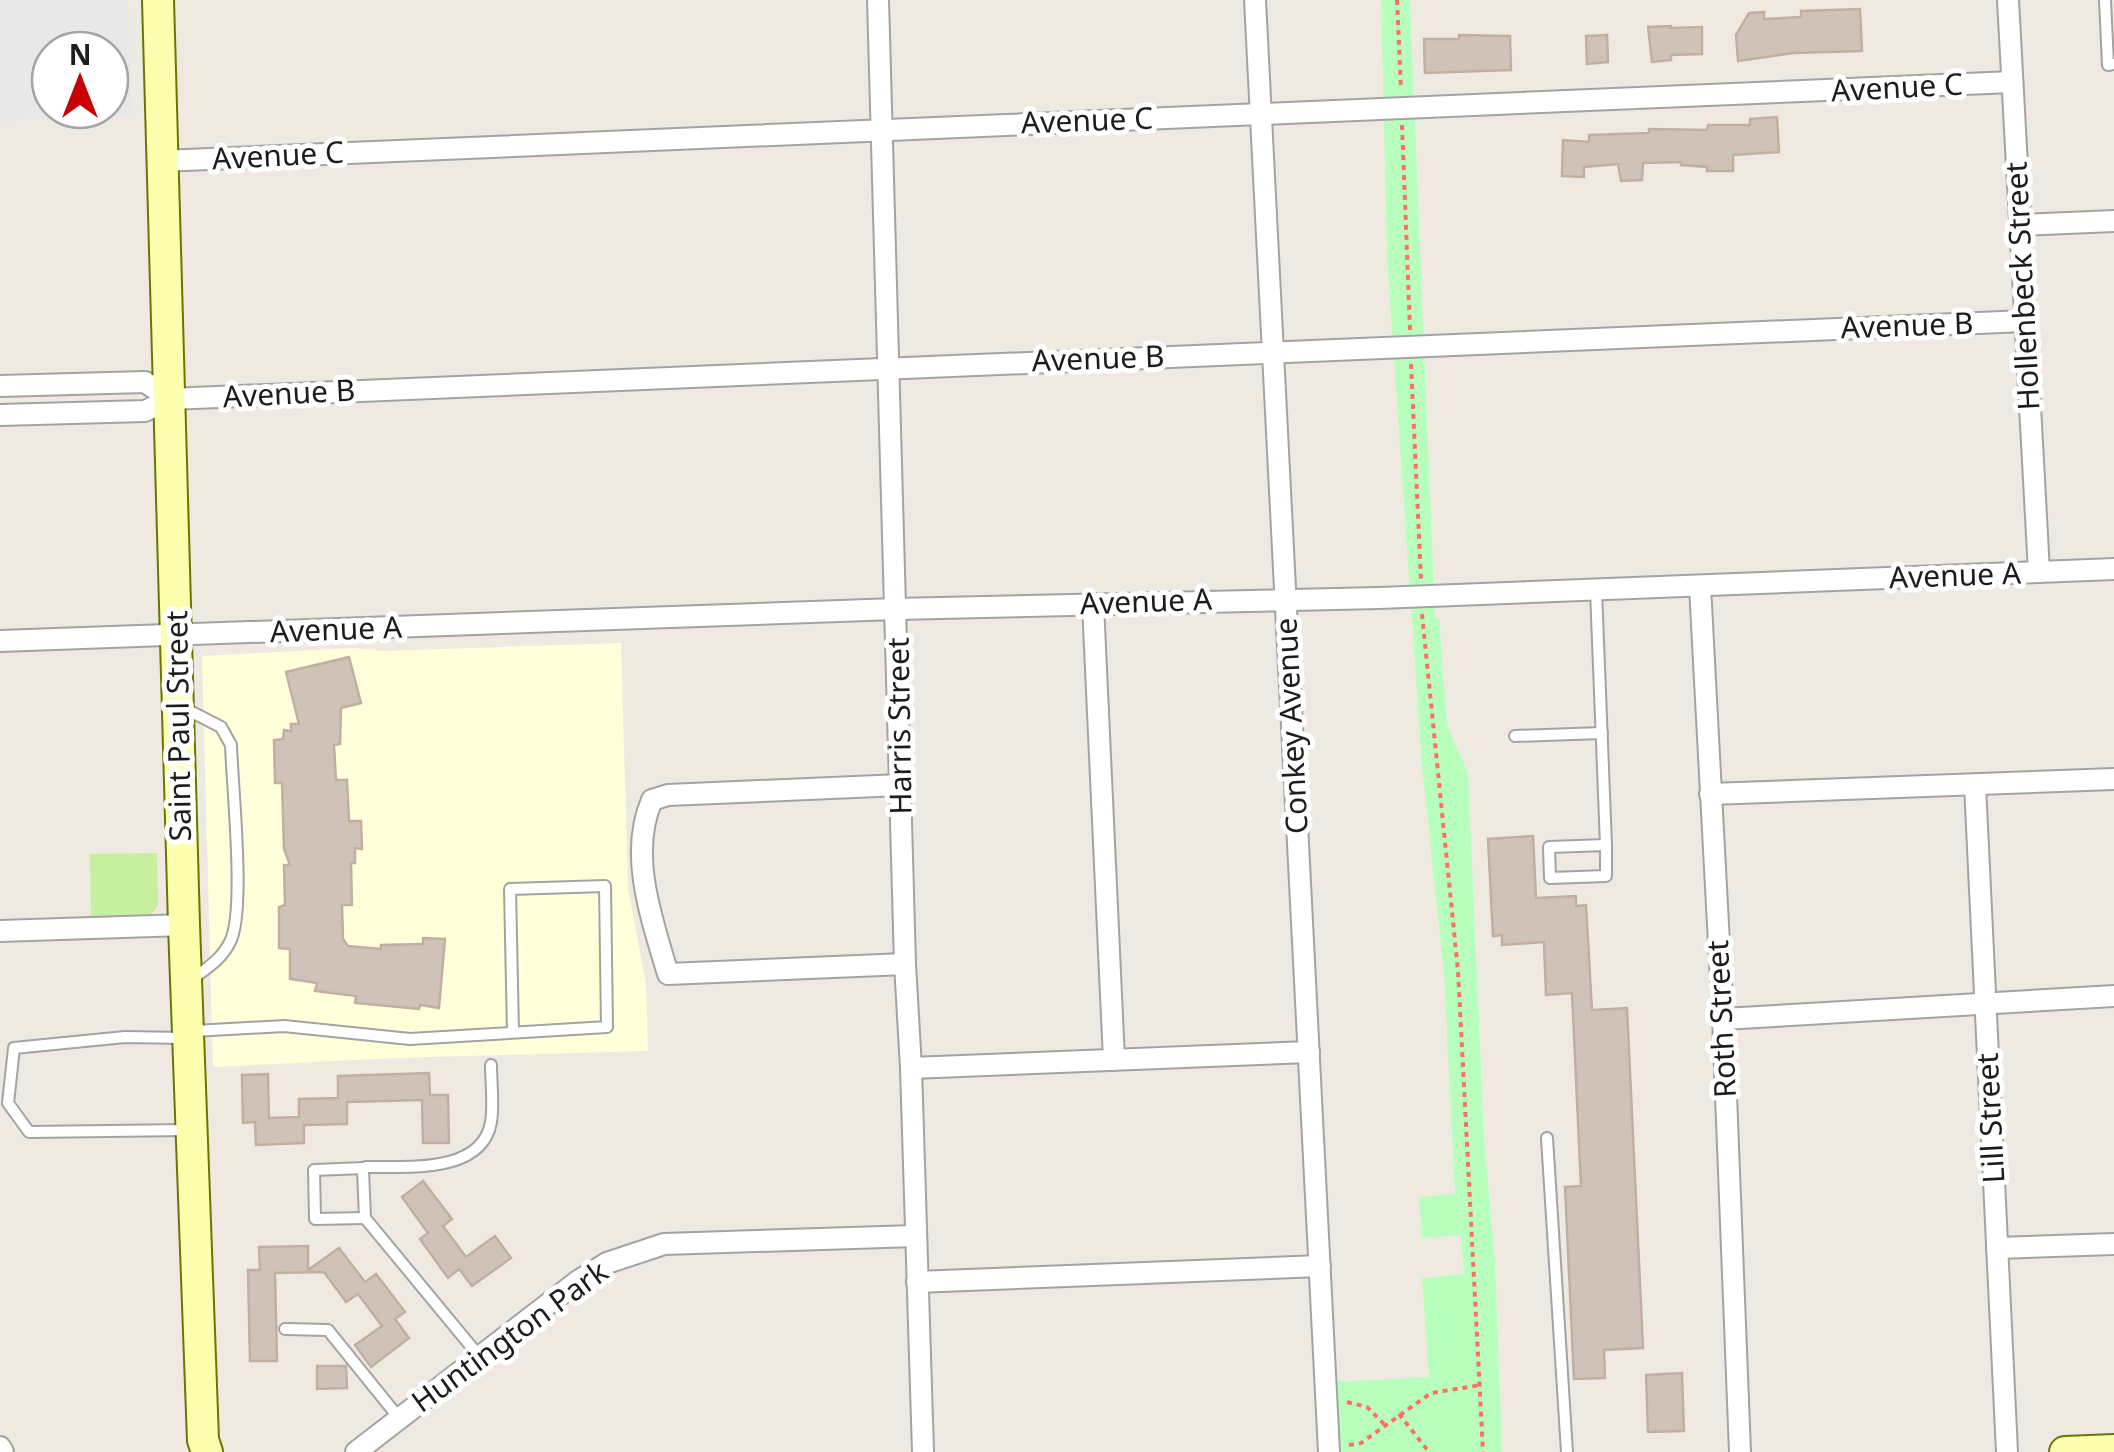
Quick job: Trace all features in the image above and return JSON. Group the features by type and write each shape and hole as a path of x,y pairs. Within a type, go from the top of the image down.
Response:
{"main road":[{"name":"Saint Paul Street","path":"158,0 184,925 204,1440 208,1452"},
{"path":"2065,1452 2114,1450"}],"street":[{"name":"Harris Street","path":"878,0 922,1452"},
{"name":"Conkey Avenue","path":"1255,0 1329,1449"},
{"name":"Hollenbeck Street","path":"2008,0 2039,572"},
{"name":"Avenue C","path":"162,161 2012,82"},
{"path":"2020,225 2114,221"},
{"name":"Avenue B","path":"170,400 2025,321"},
{"path":"0,386 144,382 170,400"},
{"path":"0,415 145,411 170,400"},
{"name":"Avenue A","path":"0,641 896,609 1422,596 2114,569"},
{"name":"Roth Street","path":"1700,586 1740,1452"},
{"path":"1093,604 1114,1060"},
{"path":"1710,794 2114,779"},
{"path":"901,784 657,796 643,820 646,896 668,974 905,964"},
{"name":"Lill Street","path":"1974,784 2007,1452"},
{"path":"0,931 184,925"},
{"path":"1723,1019 2114,996"},
{"path":"911,1068 1309,1052"},
{"name":"Huntington Park","path":"356,1452 578,1282 607,1263 634,1252 702,1241 916,1236"},
{"path":"1997,1248 2114,1244"},
{"path":"917,1282 1320,1266"}],"lane":[{"path":"2106,0 2108,65 2114,64"},
{"path":"1596,590 1606,846 1606,876 1550,878 1549,847 1606,846"},
{"path":"179,706 221,727 231,745 238,910 232,938 218,960 186,983"},
{"path":"1516,736 1602,733"},
{"path":"192,1130 30,1132 8,1103 14,1048 284,1026 410,1039 607,1026 605,886 510,889 513,1032"},
{"path":"364,1218 315,1219 314,1170 444,1166 473,1149 486,1135 491,1122 491,1066"},
{"path":"1547,1138 1567,1452"},
{"path":"364,1168 364,1218 480,1357"},
{"path":"285,1330 328,1330 400,1418"}],"path":[{"path":"1397,0 1401,96"},
{"path":"1402,120 1422,596 1458,971 1484,1452"},
{"path":"1329,1449 1361,1443 1399,1414 1444,1389 1480,1385"},
{"path":"1327,1403 1359,1403 1373,1411 1384,1425"},
{"path":"1399,1414 1429,1452"}],"shaded area":[{"path":"0,0 128,0 129,30 30,30 30,120 0,121"},
{"path":"621,643 628,888 646,984 648,1051 213,1067 202,656 355,648 385,651"}],"green space":[{"path":"1381,0 1410,0 1435,618 1439,618 1447,725 1468,773 1502,1452 1329,1452 1326,1382 1429,1377 1422,1278 1464,1274 1461,1235 1422,1238 1419,1197 1455,1194 1444,973 1422,767 1387,257"},
{"path":"157,853 158,906 151,914 91,916 90,854"}],"building":[{"path":"1860,9 1862,51 1793,53 1738,61 1736,35 1749,13 1764,12 1764,19 1801,17 1801,11"},
{"path":"1648,27 1702,27 1702,54 1671,55 1671,60 1652,62"},
{"path":"1459,35 1510,36 1511,70 1425,73 1424,39 1459,39"},
{"path":"1607,35 1608,62 1587,64 1586,36"},
{"path":"1777,117 1779,152 1733,155 1733,171 1707,171 1707,167 1681,162 1643,163 1642,180 1621,181 1618,164 1584,167 1584,177 1562,176 1563,140 1589,142 1589,135 1649,133 1649,129 1707,130 1708,125 1750,125 1750,119"},
{"path":"349,657 361,703 341,708 340,744 334,745 336,780 347,780 349,821 361,821 362,849 355,848 355,863 351,863 352,905 342,905 343,939 348,946 381,949 381,945 423,944 423,938 445,939 439,1008 355,1003 356,996 315,991 317,983 290,979 290,949 279,948 279,907 285,905 284,865 290,865 284,849 282,783 275,783 274,740 283,739 284,730 291,731 291,724 299,724 286,672"},
{"path":"1533,836 1536,898 1576,896 1576,906 1586,905 1592,1010 1627,1008 1643,1348 1604,1350 1605,1378 1574,1379 1565,1187 1581,1186 1572,993 1546,995 1544,942 1502,945 1502,935 1493,936 1488,839"},
{"path":"429,1073 430,1095 448,1095 449,1143 423,1143 422,1100 347,1102 347,1124 304,1125 304,1143 256,1145 255,1122 243,1123 242,1075 268,1074 269,1118 299,1117 299,1099 338,1098 338,1076"},
{"path":"423,1181 452,1219 443,1226 466,1257 495,1236 511,1258 472,1286 459,1269 448,1278 420,1239 428,1233 402,1197"},
{"path":"308,1246 308,1270 339,1248 365,1282 376,1274 405,1312 395,1319 409,1338 371,1367 355,1345 382,1326 358,1294 346,1302 324,1272 275,1273 277,1361 250,1361 248,1270 260,1270 259,1247"},
{"path":"317,1366 346,1366 347,1388 317,1389"},
{"path":"1682,1373 1684,1431 1648,1432 1646,1375"}]}
